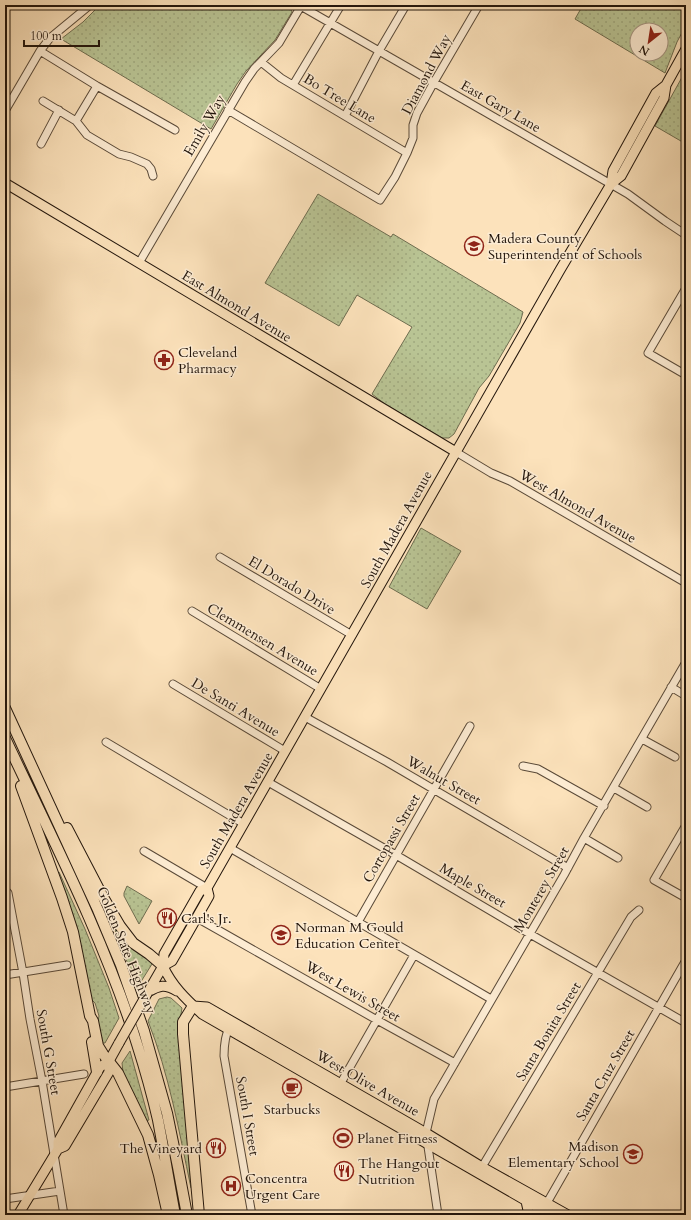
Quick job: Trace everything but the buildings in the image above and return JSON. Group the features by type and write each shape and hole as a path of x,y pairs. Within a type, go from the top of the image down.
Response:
{"highway":[{"name":"Golden State Highway","path":"5,708 98,910 121,965 144,1031 166,1113 187,1215"},
{"path":"10,720 103,897 120,926 133,943 163,966"},
{"name":"Golden State Highway","path":"5,738 88,914 122,998 137,1043 158,1119 175,1215"},
{"path":"5,742 62,898 72,932 98,1046 118,1073 148,1135 158,1169 168,1215"},
{"path":"193,1006 185,1018 183,1028 199,1215"},
{"path":"90,1016 89,1021 97,1072"}],"main road":[{"name":"South Madera Avenue","path":"18,1215 56,1153 65,1146 109,1072 109,1062 163,966 164,954 200,891 207,888 244,824 611,184 613,171 656,93 666,85 686,49"},
{"name":"East Almond Avenue","path":"5,183 456,452"},
{"name":"South Madera Avenue","path":"163,966 172,961 197,918 209,896 207,888"},
{"name":"West Olive Avenue","path":"163,966 178,992 202,1014 230,1026 338,1087 426,1133 482,1167 551,1215"},
{"path":"148,992 158,986 169,987 178,992"},
{"name":"South Madera Avenue","path":"56,1153 58,1142 97,1072 100,1067 109,1062"},
{"name":"West Olive Avenue","path":"338,1087 428,1144 526,1201 543,1209 568,1215"},
{"path":"526,1201 529,1215"}],"street":[{"path":"5,111 40,51 50,38 90,5"},
{"path":"293,85 341,5"},
{"path":"345,116 379,51 406,5"},
{"name":"Diamond Way","path":"228,110 380,200 395,177 407,153 412,138 413,125 417,113 479,5"},
{"name":"East Gary Lane","path":"300,6 611,184 639,201 686,235"},
{"name":"Emily Way","path":"139,263 249,75 279,43 300,6"},
{"path":"40,51 97,86 175,130"},
{"name":"Bo Tree Lane","path":"261,62 281,78 407,153"},
{"path":"76,121 97,86"},
{"path":"43,101 76,121 87,135 119,154 131,157 147,164 151,169 152,176"},
{"path":"40,144 59,110"},
{"path":"686,288 648,353 686,375"},
{"name":"West Almond Avenue","path":"456,452 491,473 510,481 686,583"},
{"name":"El Dorado Drive","path":"220,558 352,635"},
{"name":"Clemmensen Avenue","path":"192,611 321,689"},
{"name":"Monterey Street","path":"426,1133 434,1099 686,662"},
{"name":"De Santi Avenue","path":"173,684 285,751"},
{"path":"672,687 686,696"},
{"name":"Walnut Street","path":"305,717 434,789 568,868"},
{"name":"Cortopassi Street","path":"358,922 470,726"},
{"path":"642,739 675,757"},
{"path":"106,742 244,824"},
{"path":"523,766 538,769 604,806"},
{"name":"Maple Street","path":"268,782 686,1023"},
{"path":"614,788 647,807"},
{"path":"685,829 654,880 686,898"},
{"path":"584,838 618,858"},
{"path":"230,848 492,999"},
{"path":"144,851 207,888"},
{"name":"South G Street","path":"6,892 23,973 30,1019 56,1153 64,1215"},
{"name":"Santa Bonita Street","path":"482,1167 631,917 639,910"},
{"name":"West Lewis Street","path":"197,918 455,1063"},
{"path":"338,1087 414,955"},
{"name":"Santa Cruz Street","path":"543,1209 686,960"},
{"path":"5,975 66,965"},
{"name":"South I Street","path":"230,1026 224,1047 224,1056 252,1215"},
{"path":"5,1087 84,1074"},
{"path":"426,1133 438,1215"},
{"path":"5,1199 60,1191"}],"green space":[{"path":"100,5 289,5 292,12 275,40 246,71 237,84 211,129 61,39 83,22"},
{"path":"583,5 686,5 686,25 677,42 665,73 647,62 669,62 669,22 629,22 629,51 575,19"},
{"path":"686,70 686,144 655,126"},
{"path":"318,194 391,237 393,234 523,312 520,323 489,376 479,388 454,434 449,438 442,438 385,404 372,394 412,327 357,295 339,326 265,283"},
{"path":"421,528 461,551 427,609 389,587"},
{"path":"59,872 85,929 109,988 119,1018 105,1043 102,1043 98,1021 99,1016 95,1003 91,999 56,874"},
{"path":"127,886 152,901 139,924 124,896"},
{"path":"119,928 151,959 152,964 137,988 115,930"},
{"path":"167,997 171,998 182,1008 180,1020 194,1187 191,1188 168,1082 148,1021 159,999"},
{"path":"130,1051 149,1120 145,1121 123,1072 122,1063"}],"place":[{"name":"Madera County Superintendent of Schools","path":"474,246"},
{"name":"Cleveland Pharmacy","path":"164,360"},
{"name":"Carl's Jr.","path":"167,918"},
{"name":"Norman M Gould Education Center","path":"281,935"},
{"name":"Starbucks","path":"292,1088"},
{"name":"Planet Fitness","path":"343,1138"},
{"name":"The Vineyard","path":"216,1148"},
{"name":"Madison Elementary School","path":"633,1154"},
{"name":"The Hangout Nutrition","path":"344,1171"},
{"name":"Concentra Urgent Care","path":"231,1186"}]}
